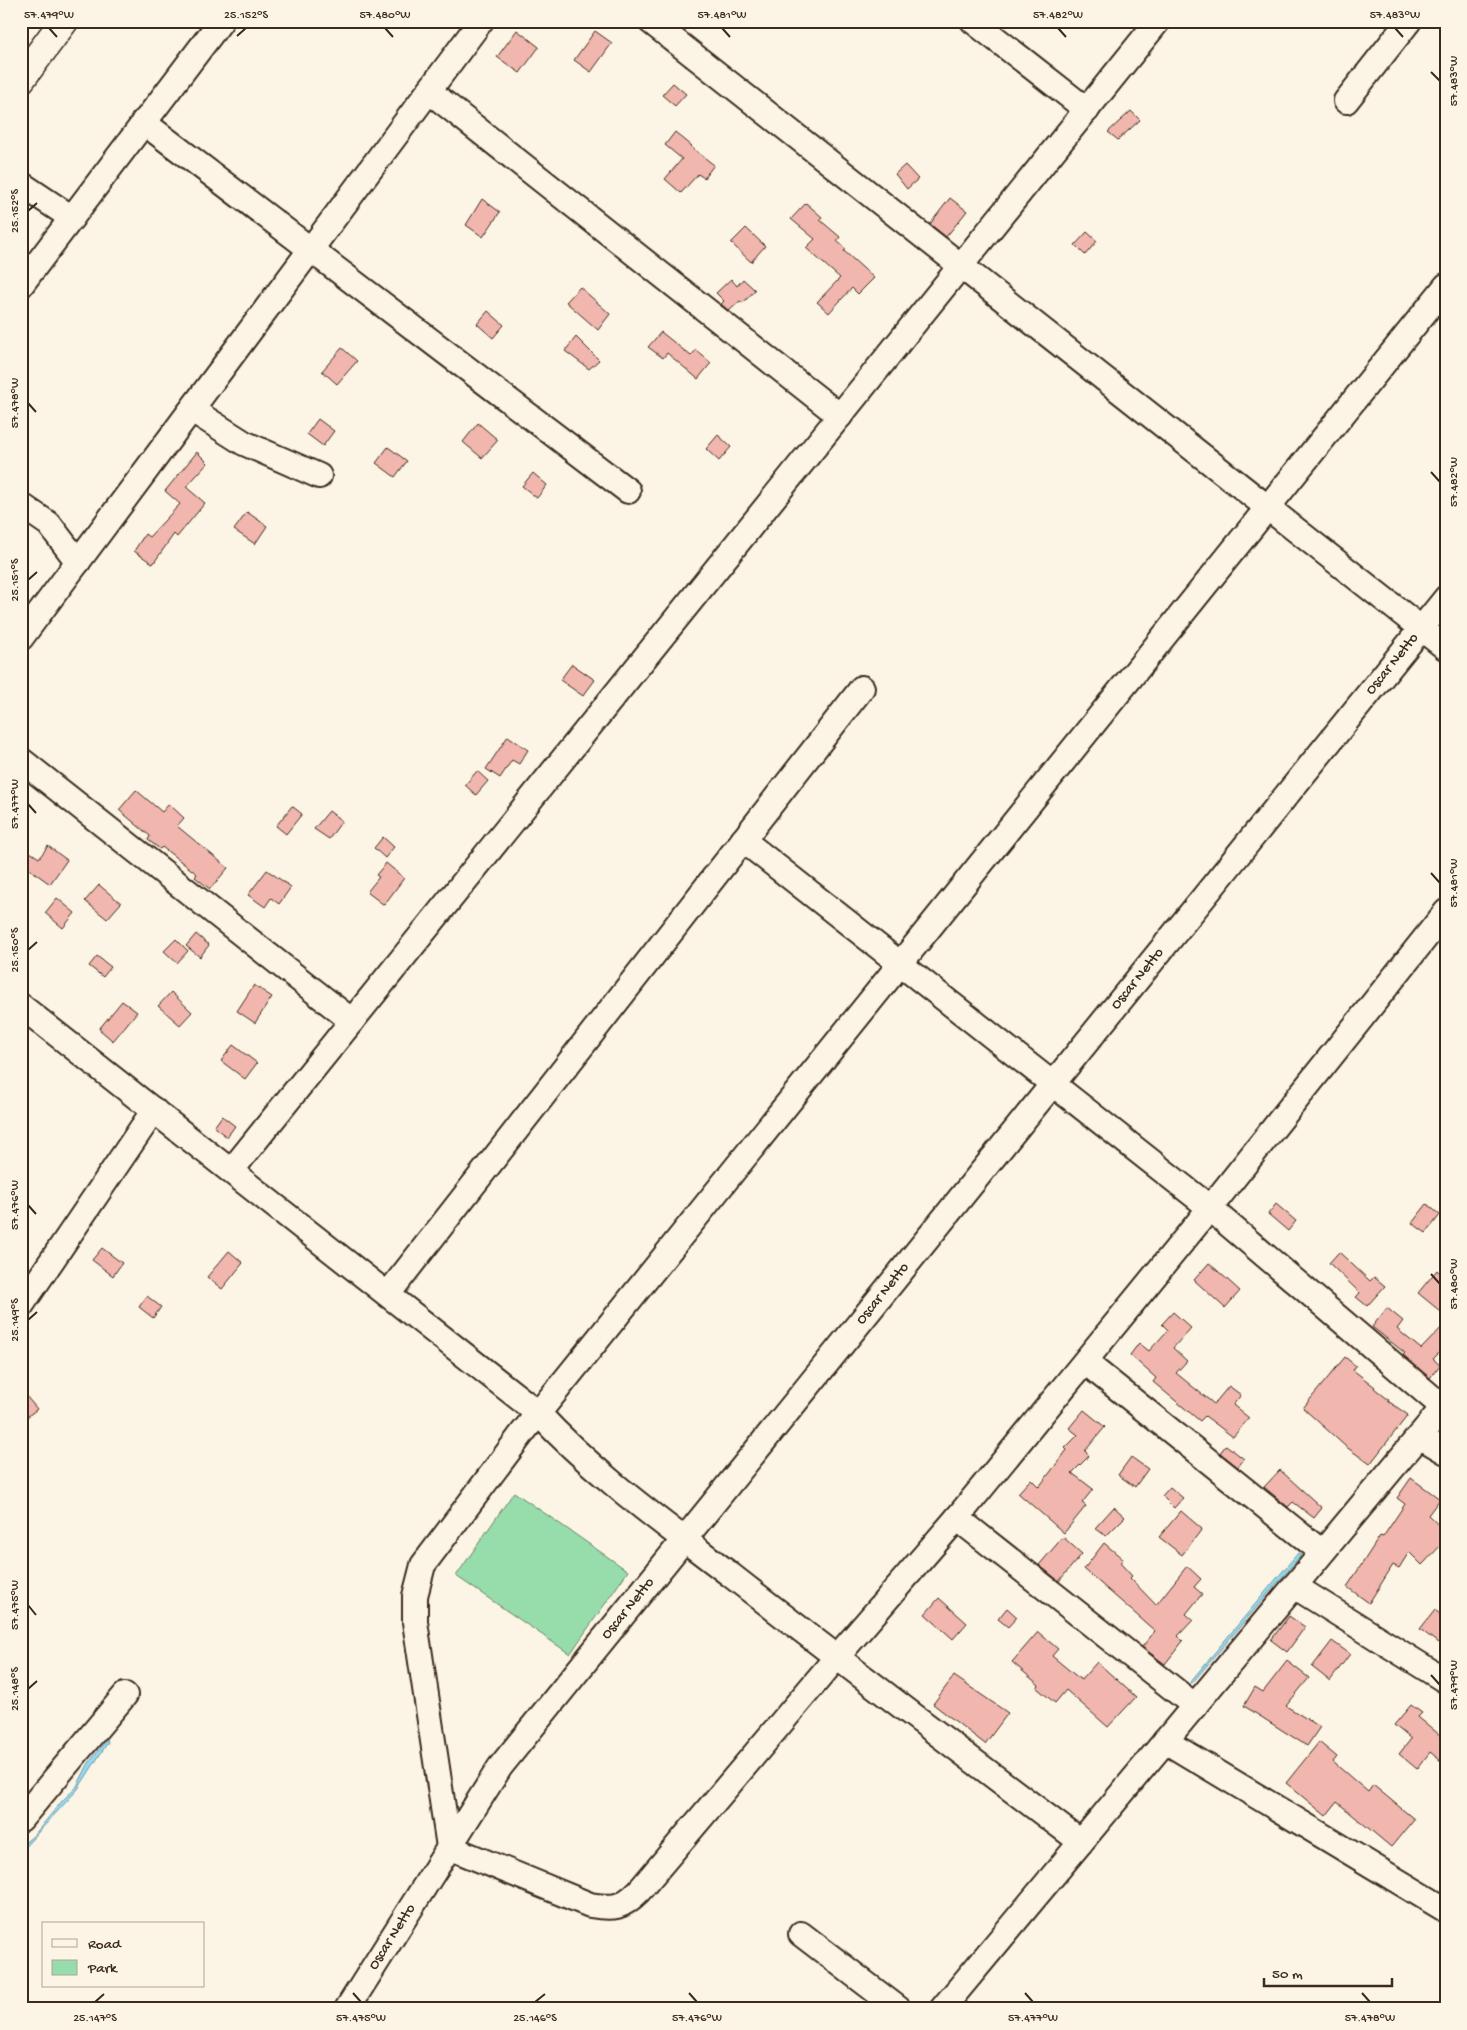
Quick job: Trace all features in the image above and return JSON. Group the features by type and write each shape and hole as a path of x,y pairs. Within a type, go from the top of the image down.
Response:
{"highway":[{"path":"21,79 64,21"}],"street":[{"path":"21,286 221,21"},
{"path":"21,638 481,21"},
{"path":"650,21 1446,648"},
{"path":"973,21 1086,110"},
{"path":"231,1171 1158,21"},
{"path":"1346,101 1409,21"},
{"path":"429,91 840,416"},
{"path":"144,122 628,491"},
{"path":"21,184 72,218"},
{"path":"1446,286 538,1413 423,1565 415,1596 416,1622 450,1847 590,1905 606,1908 625,1905 639,1891 957,1518 1210,1208 1446,912"},
{"path":"192,410 244,443 319,476"},
{"path":"21,505 49,524 78,562"},
{"name":"Oscar Netto","path":"347,2009 500,1766 1446,598"},
{"path":"388,1294 862,688"},
{"path":"21,760 352,1021"},
{"path":"743,840 1210,1208 1444,1405 942,2009"},
{"path":"21,1006 538,1413 566,1443 684,1539 836,1658 1081,1842"},
{"path":"21,1306 154,1110"},
{"path":"1085,1362 1322,1552"},
{"path":"1420,1436 1446,1452"},
{"path":"957,1518 1195,1706"},
{"path":"1294,1586 1446,1681"},
{"path":"21,1819 125,1695"},
{"path":"1164,1742 1446,1910"},
{"path":"800,1934 899,2009"}],"green space":[{"path":"514,1492 628,1571 570,1654 456,1576"}],"water":[{"path":"1298,1553 1301,1555 1192,1683 1190,1682"},
{"path":"107,1739 108,1742 78,1789 21,1851 21,1846 34,1835 63,1800 76,1788 89,1763"}],"building":[{"path":"517,30 539,47 520,73 497,57"},
{"path":"595,31 612,43 591,72 574,60"},
{"path":"673,83 686,94 675,106 662,95"},
{"path":"1131,111 1140,120 1118,140 1108,132"},
{"path":"675,132 714,165 704,178 698,174 681,193 665,179 682,159 665,145"},
{"path":"905,165 918,179 907,189 895,174"},
{"path":"950,198 967,211 946,237 930,224"},
{"path":"482,199 500,212 483,237 466,225"},
{"path":"806,203 822,217 820,220 840,237 837,241 846,249 844,251 874,278 858,294 852,288 829,313 817,302 840,278 806,248 815,239 791,219"},
{"path":"746,228 765,246 751,262 731,243"},
{"path":"1087,232 1097,241 1085,255 1075,245"},
{"path":"731,279 737,286 743,279 755,290 743,303 740,301 729,311 721,304 724,301 716,293"},
{"path":"580,287 610,314 598,330 566,302"},
{"path":"488,311 504,325 493,338 477,324"},
{"path":"661,332 691,356 696,350 711,363 698,379 667,353 663,358 648,347"},
{"path":"576,337 599,360 589,369 565,351"},
{"path":"342,348 357,361 337,384 322,371"},
{"path":"318,419 334,431 323,446 307,434"},
{"path":"478,423 498,440 482,458 463,442"},
{"path":"718,435 731,447 719,461 706,449"},
{"path":"388,447 407,461 395,477 376,463"},
{"path":"197,452 208,463 186,487 205,503 177,537 174,534 153,564 134,551 145,534 149,537 180,504 165,491"},
{"path":"533,473 547,485 537,498 522,486"},
{"path":"247,512 267,526 255,544 234,530"},
{"path":"572,664 595,680 583,696 560,680"},
{"path":"508,736 528,750 519,764 512,760 500,778 486,769"},
{"path":"477,771 488,781 476,795 465,785"},
{"path":"136,790 162,812 169,804 184,818 177,826 228,868 210,889 195,877 197,874 162,847 160,849 148,840 150,836 119,810"},
{"path":"292,806 302,814 286,834 276,826"},
{"path":"329,811 342,821 329,839 314,829"},
{"path":"383,837 394,847 385,858 374,848"},
{"path":"21,846 39,858 48,846 67,860 50,884 21,863"},
{"path":"386,863 404,878 384,905 367,892 379,877 376,875"},
{"path":"267,870 291,887 279,904 271,898 265,907 248,895"},
{"path":"99,885 121,903 107,919 85,901"},
{"path":"57,898 75,913 63,928 45,913"},
{"path":"196,934 209,945 200,957 186,946"},
{"path":"176,939 188,951 177,963 164,951"},
{"path":"97,956 111,967 103,977 89,966"},
{"path":"254,985 272,997 255,1023 237,1011"},
{"path":"171,992 192,1012 180,1025 158,1006"},
{"path":"122,1001 137,1012 113,1041 99,1029"},
{"path":"233,1045 257,1063 245,1079 221,1061"},
{"path":"222,1116 235,1126 227,1137 214,1127"},
{"path":"1276,1204 1296,1221 1288,1231 1268,1214"},
{"path":"1427,1204 1440,1215 1426,1233 1412,1223"},
{"path":"102,1248 122,1263 113,1276 92,1260"},
{"path":"229,1251 243,1263 222,1289 207,1277"},
{"path":"1339,1252 1370,1281 1374,1277 1385,1286 1367,1306 1356,1297 1360,1293 1329,1263"},
{"path":"1209,1263 1240,1291 1225,1308 1194,1280"},
{"path":"1437,1270 1446,1279 1446,1316 1418,1293"},
{"path":"147,1296 161,1307 153,1318 139,1307"},
{"path":"1387,1308 1403,1321 1397,1329 1421,1349 1446,1323 1446,1346 1433,1359 1440,1365 1430,1378 1403,1355 1405,1353 1372,1327"},
{"path":"1173,1312 1191,1328 1173,1348 1187,1361 1176,1373 1214,1404 1229,1386 1241,1395 1233,1405 1249,1418 1233,1437 1205,1416 1200,1421 1153,1382 1156,1378 1130,1355 1139,1343 1149,1351 1168,1330 1162,1324"},
{"path":"1345,1357 1356,1366 1353,1370 1375,1387 1388,1401 1408,1415 1370,1464 1345,1446 1303,1408"},
{"path":"21,1390 37,1409 27,1417 21,1410"},
{"path":"1084,1410 1105,1427 1085,1451 1089,1456 1072,1473 1093,1489 1082,1503 1086,1506 1064,1533 1018,1493 1031,1479 1039,1487 1067,1450 1065,1448 1078,1435 1069,1428"},
{"path":"1226,1445 1244,1459 1238,1467 1220,1453"},
{"path":"1131,1457 1148,1469 1135,1487 1118,1475"},
{"path":"1280,1470 1322,1508 1314,1518 1293,1502 1288,1507 1264,1487"},
{"path":"1411,1478 1440,1499 1428,1515 1446,1532 1446,1540 1422,1565 1409,1552 1399,1568 1393,1565 1369,1603 1347,1587 1380,1536 1383,1537 1405,1504 1397,1498"},
{"path":"1170,1487 1183,1498 1174,1508 1162,1496"},
{"path":"1114,1507 1125,1517 1106,1536 1095,1528"},
{"path":"1181,1511 1202,1529 1182,1555 1159,1537"},
{"path":"1063,1537 1082,1554 1059,1581 1039,1565"},
{"path":"1104,1543 1123,1559 1120,1563 1132,1576 1130,1578 1156,1605 1187,1566 1201,1579 1194,1587 1202,1594 1186,1614 1193,1620 1178,1636 1183,1641 1165,1664 1142,1647 1155,1631 1084,1569"},
{"path":"939,1598 967,1623 953,1639 925,1614"},
{"path":"1007,1608 1017,1617 1008,1627 998,1619"},
{"path":"1435,1610 1446,1619 1446,1634 1438,1643 1420,1629"},
{"path":"1289,1616 1305,1627 1287,1652 1271,1640"},
{"path":"1038,1632 1058,1649 1052,1656 1081,1680 1097,1662 1136,1697 1108,1727 1066,1690 1055,1703 1037,1688 1039,1685 1012,1662"},
{"path":"1332,1641 1350,1654 1330,1681 1312,1667"},
{"path":"1287,1661 1309,1678 1286,1706 1320,1727 1307,1746 1244,1706 1255,1687 1263,1692"},
{"path":"954,1676 1008,1713 985,1744 933,1704"},
{"path":"1411,1705 1422,1713 1418,1717 1446,1740 1446,1765 1430,1752 1417,1769 1399,1754 1411,1739 1394,1725"},
{"path":"1319,1742 1337,1757 1333,1762 1368,1792 1373,1785 1414,1819 1391,1847 1337,1802 1326,1816 1286,1783"}]}
